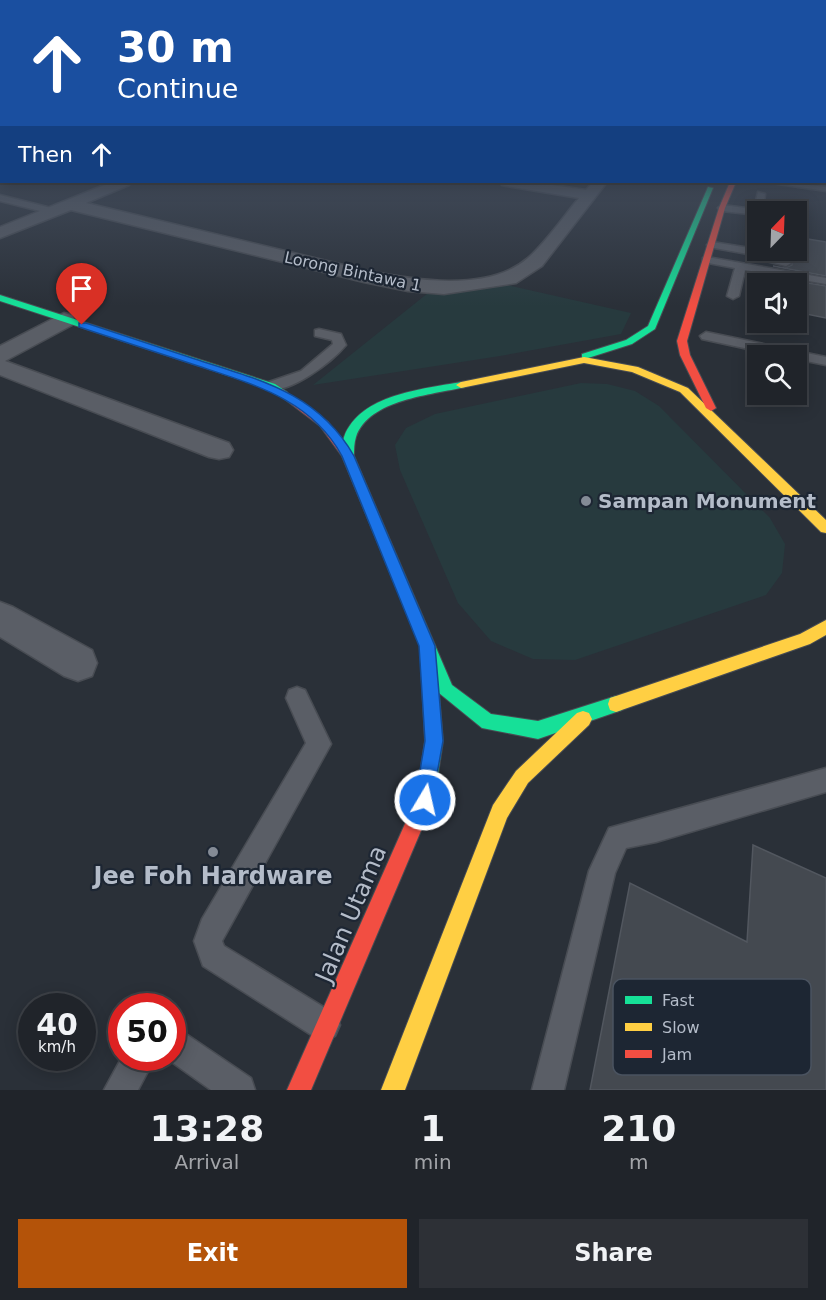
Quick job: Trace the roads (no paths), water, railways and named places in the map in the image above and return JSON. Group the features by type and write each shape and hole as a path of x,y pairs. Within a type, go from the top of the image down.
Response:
{"street":[{"path":"0,233 68,205"},
{"name":"Lorong Bintawa 1","path":"60,208 364,276 408,285 444,288 509,279 535,262 581,205"},
{"path":"353,404 394,399 566,362 627,344 643,336 652,327 703,205"},
{"path":"723,205 682,341 685,355 702,393 723,428"},
{"path":"0,298 271,387 298,402 326,424 348,456 446,690 488,722 538,730 805,639 826,627"},
{"path":"0,355 64,320"},
{"path":"566,362 584,360 634,369 659,377 684,390 825,526"},
{"path":"0,367 219,450"},
{"path":"348,456 350,437 360,420 394,399"},
{"path":"298,402 316,403"},
{"path":"0,618 78,663"},
{"path":"805,639 826,639"},
{"name":"Jalan Utama","path":"299,1090 425,800 434,741 427,646"},
{"path":"393,1090 501,812 522,777 591,712"}],"lane":[{"name":"Lorong Bintawa 1","path":"41,205 60,208"},
{"path":"722,208 747,211"},
{"path":"712,245 747,250"},
{"path":"707,260 826,281"},
{"path":"781,261 826,270"},
{"path":"734,296 741,266"},
{"path":"271,387 306,374 340,345 337,337 319,333"},
{"path":"706,336 826,361"},
{"path":"297,698 320,744 212,929 208,941 213,956 327,1027"},
{"path":"548,1090 602,872 618,837 656,829 826,780"},
{"path":"186,1053 239,1090"},
{"path":"120,1090 131,1071"}],"place":[{"name":"Sampan Monument","path":"586,501"},
{"name":"Jee Foh Hardware","path":"213,852"}]}
